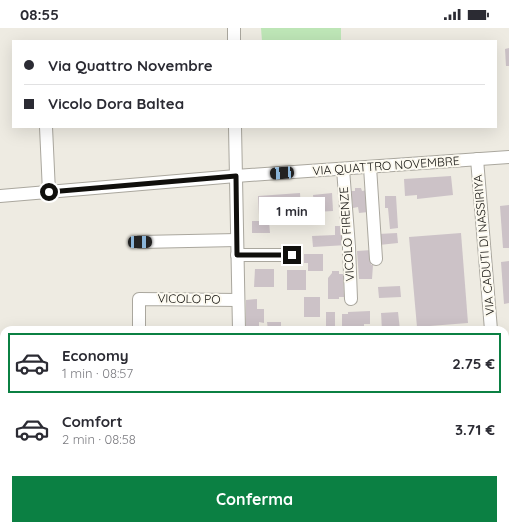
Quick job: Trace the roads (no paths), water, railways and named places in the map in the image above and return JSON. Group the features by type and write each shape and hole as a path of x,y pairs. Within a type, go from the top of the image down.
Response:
{"street":[{"path":"234,28 234,40"},
{"path":"46,128 49,192"},
{"path":"235,128 239,326"},
{"name":"VIA QUATTRO NOVEMBRE","path":"0,196 236,176 509,157"},
{"name":"VIA CADUTI DI NASSIRIYA","path":"477,159 491,326"},
{"path":"370,167 376,259"},
{"name":"VICOLO FIRENZE","path":"343,169 350,247 351,299"},
{"path":"140,242 237,240"},
{"path":"237,255 292,255"},
{"name":"VICOLO PO","path":"139,326 139,298 238,300"}]}
